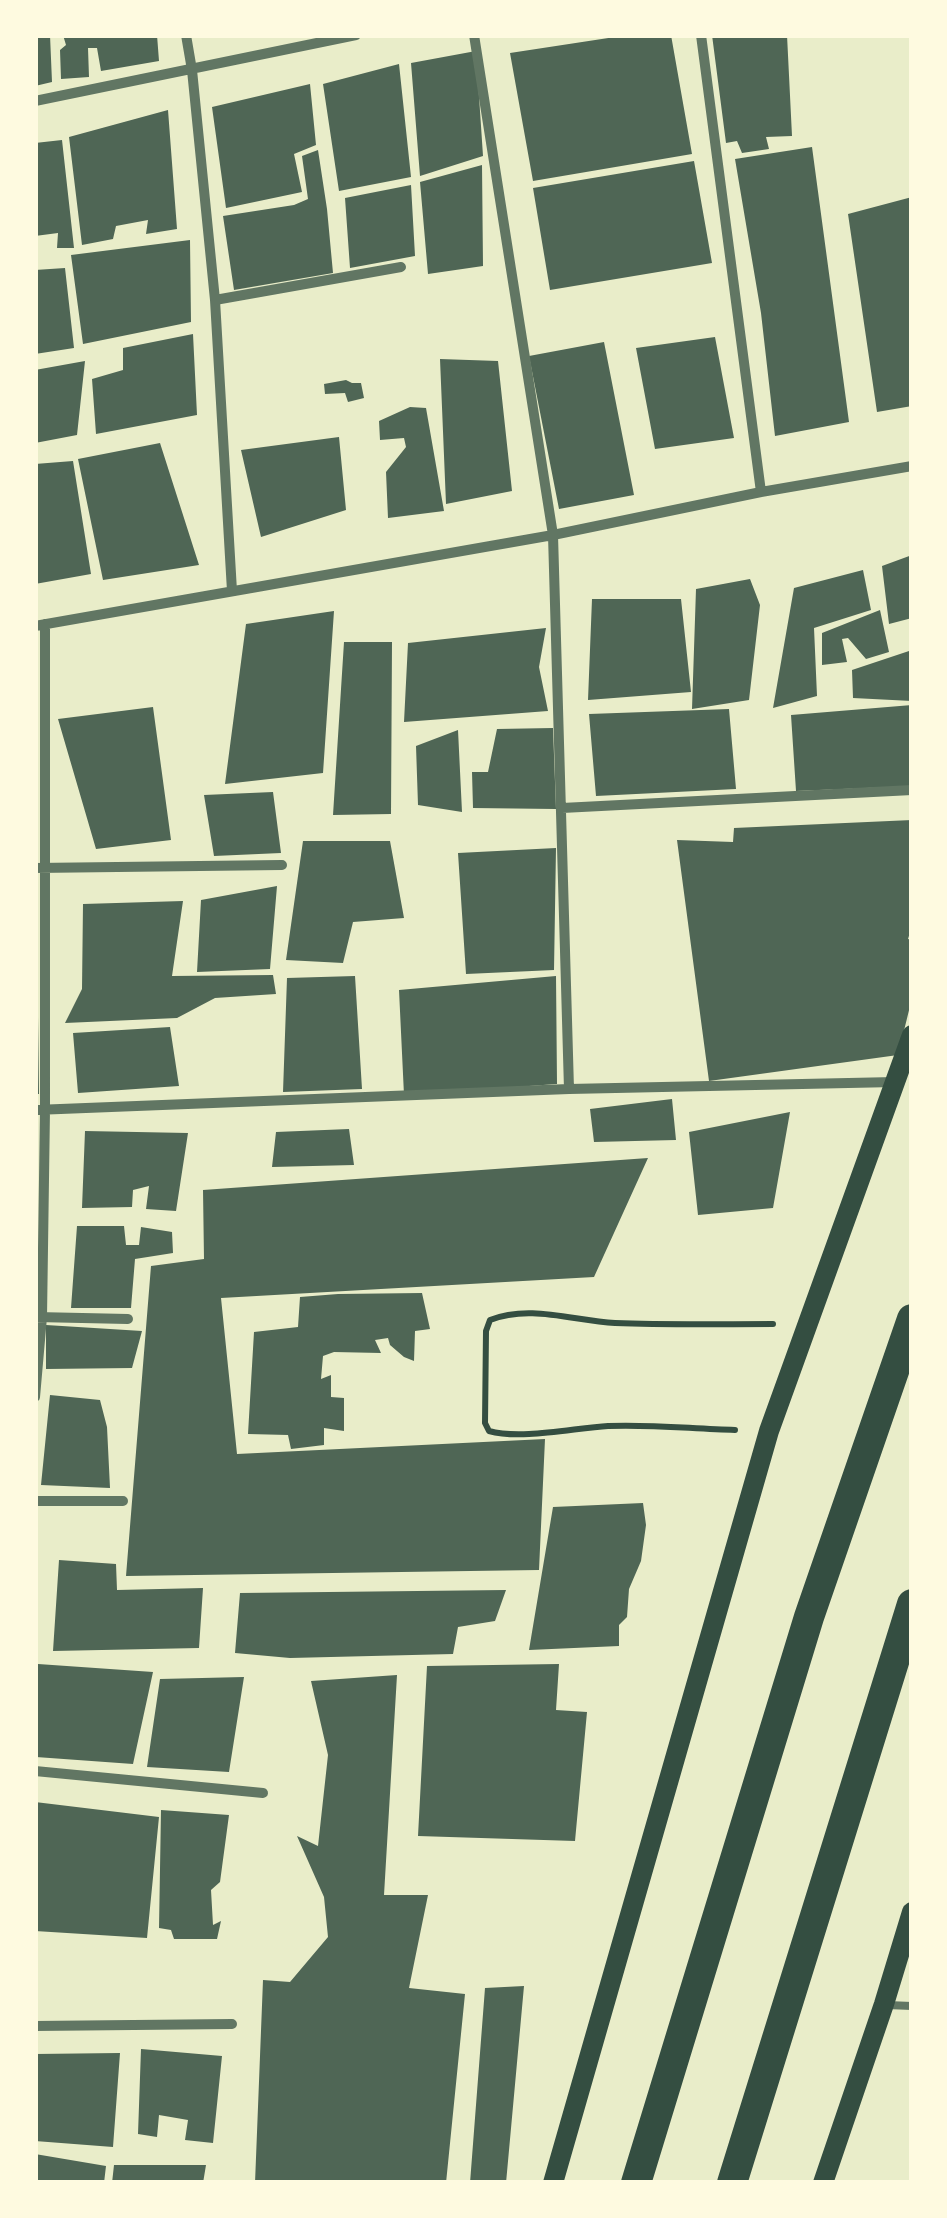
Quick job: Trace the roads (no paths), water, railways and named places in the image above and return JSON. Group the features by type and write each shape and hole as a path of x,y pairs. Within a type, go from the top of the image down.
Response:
{"highway":[{"path":"636,2183 809,1616 912,1320"},
{"path":"732,2183 912,1604"}],"main road":[{"path":"553,2183 770,1432 912,1035"},
{"path":"824,2183 912,1912"}],"street":[{"path":"186,35 215,300 232,591"},
{"path":"35,100 356,35"},
{"path":"474,35 553,535 569,1088"},
{"path":"701,35 761,492"},
{"path":"215,300 400,267"},
{"path":"35,1398 40,1110 40,625 553,535 912,466"},
{"path":"562,808 912,790"},
{"path":"39,868 282,865"},
{"path":"40,1110 569,1088 896,1082"},
{"path":"38,1317 128,1319"},
{"path":"35,1500 123,1501"},
{"path":"35,1771 263,1793"},
{"path":"35,2026 232,2024"}],"lane":[{"path":"884,2004 912,2006"}]}
